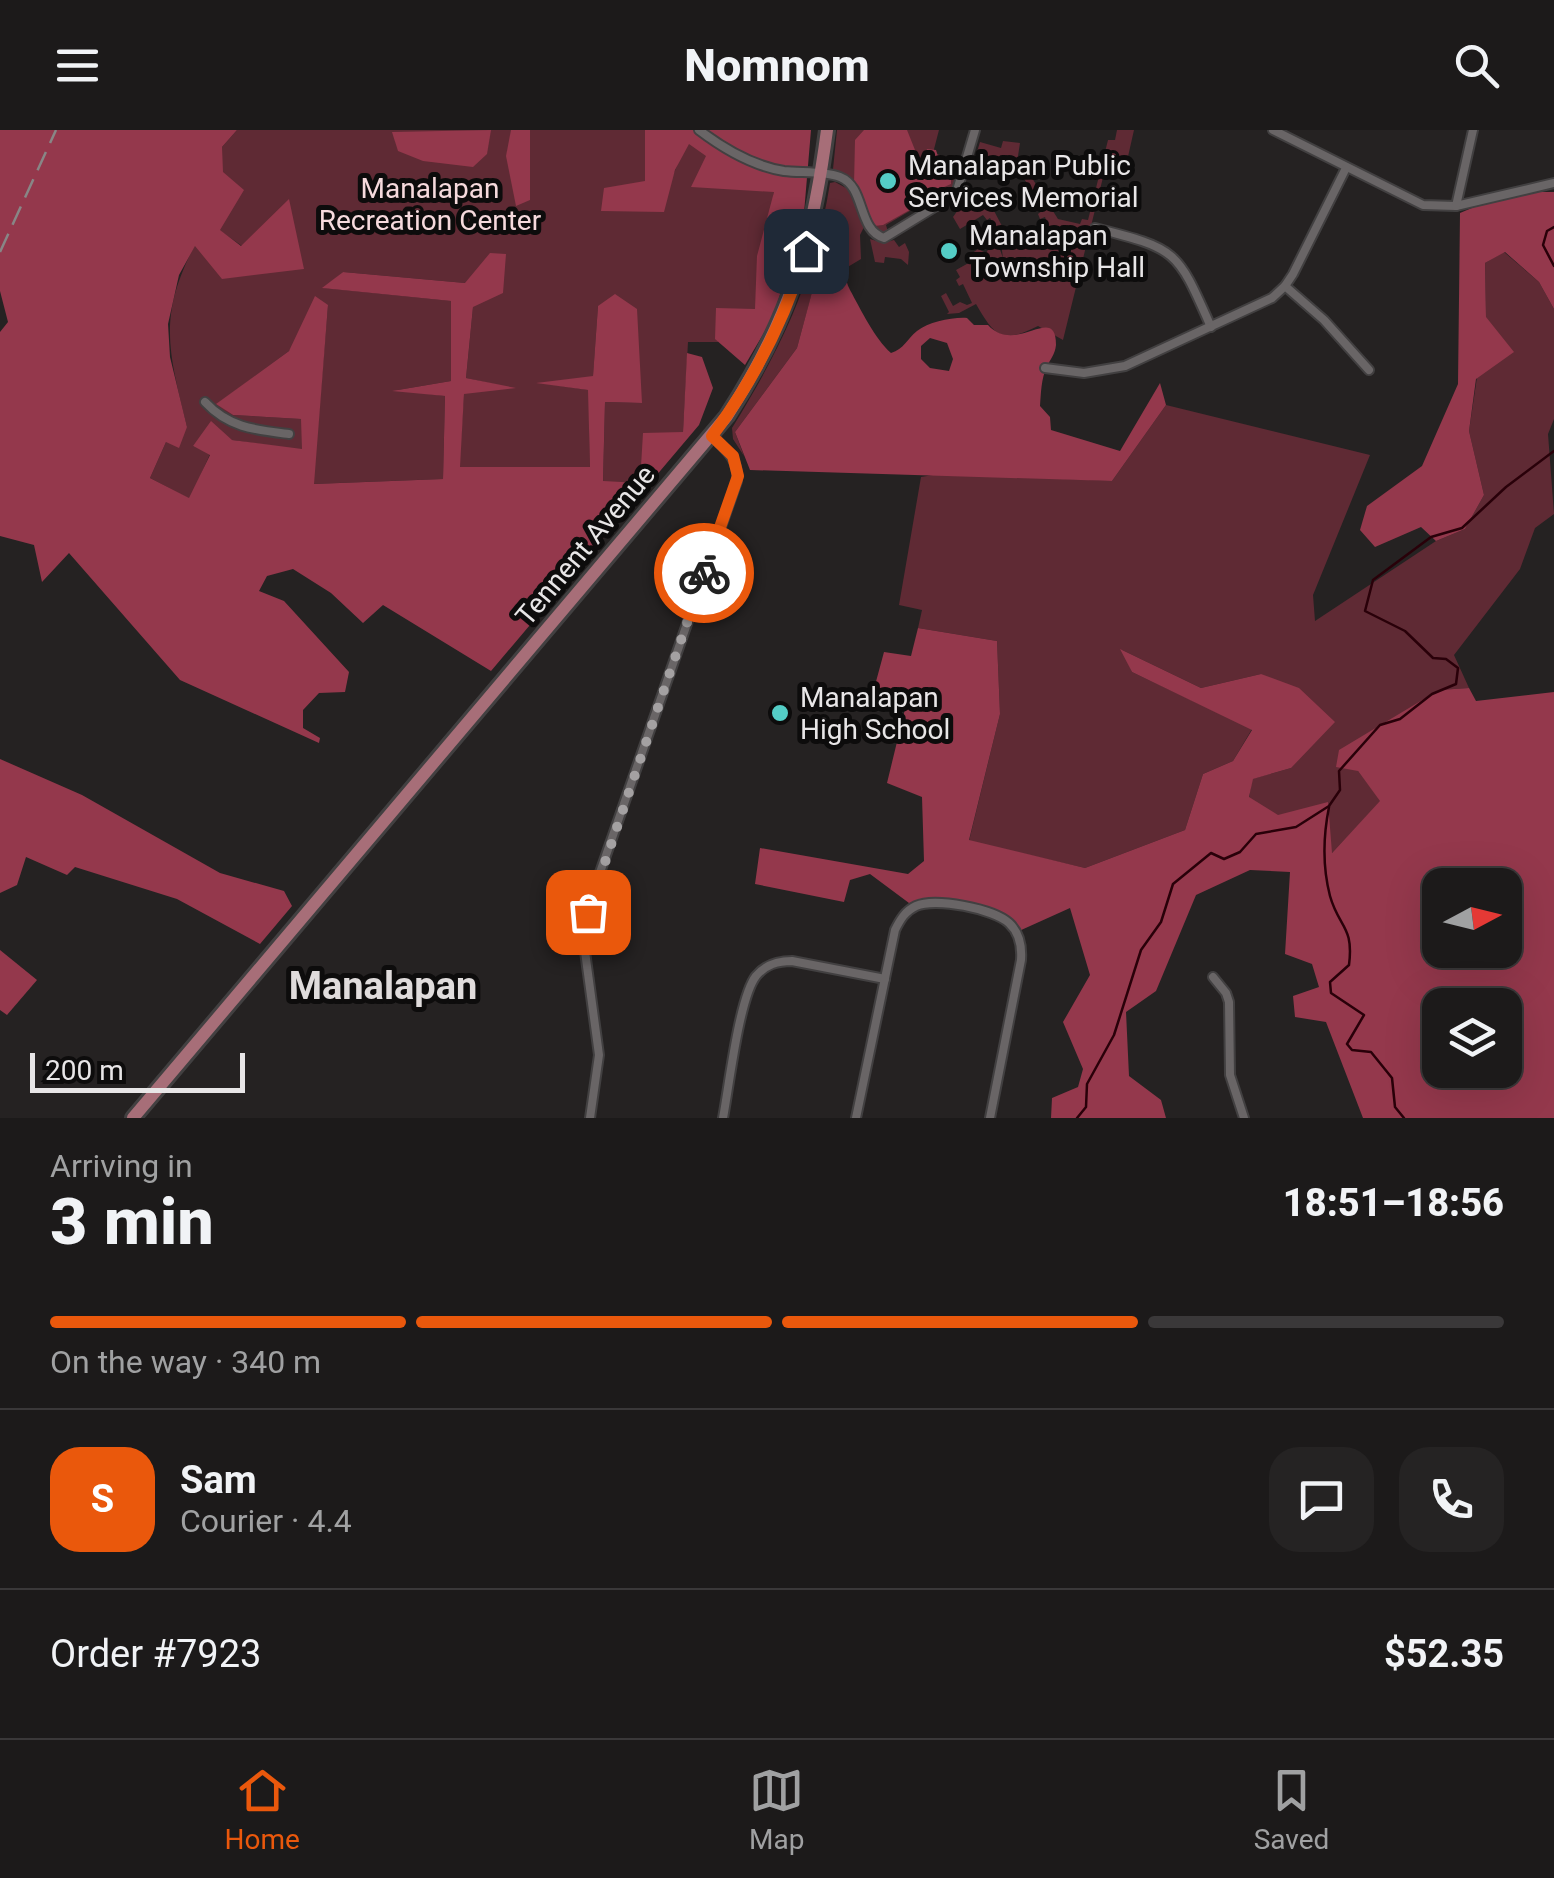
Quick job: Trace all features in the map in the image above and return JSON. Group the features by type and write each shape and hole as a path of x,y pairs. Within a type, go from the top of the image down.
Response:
{"main road":[{"name":"Tennent Avenue","path":"133,1118 712,436 756,370 784,316 806,251 827,130"}],"street":[{"path":"699,130 754,163 779,170 838,176 848,182 871,232 888,238 954,197 960,188 975,130"},
{"path":"1273,130 1417,203 1443,208 1554,183"},
{"path":"1456,206 1473,130"},
{"path":"1046,368 1084,373 1115,370 1272,298 1286,286 1346,168"},
{"path":"1095,228 1166,250 1186,274 1211,327"},
{"path":"1286,286 1324,320 1369,370"},
{"path":"205,402 216,414 244,429 289,434"},
{"path":"590,1118 599,1055 584,953 588,912 738,481 733,456 712,436"},
{"path":"856,1118 895,930 904,914 934,902 994,914 1016,932 1022,956 990,1118"},
{"path":"723,1118 749,991 762,970 780,961 792,961 884,979"},
{"path":"1213,976 1229,1002 1230,1074 1244,1118"}],"green space":[{"name":"Manalapan Recreation Center","path":"237,130 657,130 659,208 691,133 774,192 759,310 718,329 718,342 688,342 683,432 640,483 603,482 605,402 641,403 598,306 593,377 542,383 589,390 590,467 459,467 464,393 511,388 466,378 473,307 465,283 343,272 324,288 452,301 451,381 398,390 445,396 443,479 313,484 328,305 289,351 217,404 233,415 302,419 302,450 232,440 193,446 210,454 190,499 150,478 166,442 187,427 170,335 175,293 183,270 195,245 242,246 219,230 222,147"},
{"path":"837,130 939,130 933,153 940,155 943,170 956,178 955,185 935,204 930,199 886,225 888,232 878,232 854,181 833,169"},
{"path":"1117,130 1134,130 1127,161 1108,157 1063,340 1038,326 1015,335 1000,334 976,304 947,314 941,296 946,293 953,306 972,303 963,284 959,286 956,280 960,277 956,270 974,260 971,254 978,249 986,253 991,245 998,244 1003,258 1001,243 1019,232 1032,233 1047,223 1045,217 1040,219 1038,214 1043,210 1014,162 1008,164 998,156 981,157 977,152 980,142 1001,148 1003,141 1020,143 1018,156 1058,219 1080,224 1082,219 1088,220 1108,140 1115,140"},
{"path":"830,183 848,189 864,227 860,235 861,259 846,268 834,249 829,248 822,256 797,348 735,432 744,456 733,439 732,428 794,311 815,250"},
{"path":"965,200 992,207 1003,228 997,230 990,218 987,220 983,215 960,229 953,217"},
{"path":"870,239 883,243 894,240 899,247 905,243 908,265 901,259 885,257 884,263 875,262"},
{"path":"1504,252 1539,282 1554,309 1554,419 1548,434 1554,514 1535,528 1520,569 1454,655 1469,688 1439,690 1358,771 1381,801 1331,854 1249,798 1252,779 1291,768 1261,674 1201,688 1122,650 1132,672 1252,729 1233,761 1203,774 1185,830 1085,868 969,841 1000,714 997,641 918,628 922,610 899,605 921,477 939,474 1112,481 1166,405 1370,455 1313,595 1315,621 1436,541 1465,529 1484,495 1469,431 1486,317 1485,263"}],"shaded area":[{"path":"0,130 237,130 222,147 223,172 244,190 220,230 241,246 289,199 304,269 222,279 195,246 179,275 168,324 170,357 187,427 179,448 166,442 150,478 189,498 210,455 193,446 211,421 232,440 302,449 301,419 233,415 216,404 289,351 315,296 328,305 314,484 443,479 445,396 392,391 451,381 451,301 322,288 343,272 465,283 490,253 506,254 503,293 473,307 466,378 516,388 464,394 460,467 590,467 588,390 536,383 593,376 598,306 615,294 637,309 642,403 605,402 603,481 640,483 643,433 683,432 687,353 702,357 713,388 699,425 491,671 383,605 363,623 331,593 293,569 267,576 259,591 284,601 349,672 345,692 319,693 303,710 303,728 320,738 319,743 180,680 69,553 42,582 34,545 0,536 0,332 8,322 0,291"},
{"path":"491,130 487,154 473,167 423,161 398,151 392,132"},
{"path":"511,130 530,130 530,200 516,206 506,156"},
{"path":"645,130 811,130 803,225 772,319 745,365 715,339 716,308 755,309 757,256 774,192 691,187 706,156 689,144 675,170 664,212 601,211 604,188 645,181"},
{"path":"864,130 907,130 919,160 924,159 927,149 936,150 951,184 936,199 874,226 854,185 855,140"},
{"path":"1510,192 1554,192 1554,309 1539,282 1505,252 1485,263 1486,317 1514,352 1476,379 1469,431 1484,495 1465,529 1436,541 1421,527 1375,547 1360,530 1367,506 1422,466 1458,384 1460,213"},
{"path":"829,248 839,256 850,290 891,353 922,328 948,319 967,318 974,325 988,325 1010,335 1049,328 1056,345 1044,376 1040,406 1050,417 1051,430 1120,451 1160,383 1166,405 1112,481 750,470 735,432 797,348 822,255","holes":["930,338 947,343 953,359 949,371 930,368 921,359 921,346"]},
{"path":"918,628 997,641 1000,714 969,840 1085,868 1185,830 1203,774 1233,761 1252,730 1132,672 1120,649 1201,688 1261,674 1299,688 1335,722 1291,768 1253,779 1249,797 1278,815 1328,802 1332,853 1380,801 1358,771 1336,767 1339,750 1439,690 1469,688 1476,701 1554,692 1554,1118 1363,1118 1326,1022 1295,1017 1293,996 1319,987 1312,964 1285,954 1290,872 1250,870 1196,895 1156,991 1126,1012 1129,1076 1161,1100 1166,1118 1051,1118 1052,1098 1078,1087 1083,1069 1063,1022 1090,975 1070,908 1019,931 994,914 909,903 870,874 850,880 844,902 755,884 760,848 908,874 924,861 922,797 887,783 905,709 876,701 874,689 884,652 911,656"},
{"path":"0,759 82,795 220,873 284,891 292,906 260,944 177,899 75,867 67,875 26,857 17,885 0,893"},
{"path":"0,950 37,980 7,1015 0,1010"}],"waterway":[{"path":"1554,227 1547,231 1543,245 1554,266"},
{"path":"1077,1118 1086,1107 1087,1084 1114,1035 1141,950 1161,922 1173,884 1211,853 1224,859 1240,852 1256,834 1296,827 1329,806 1340,790 1339,771 1380,725 1400,719 1432,694 1456,684 1458,668 1446,659 1433,658 1405,631 1365,611 1373,580 1431,537 1462,528 1506,487 1554,451"},
{"path":"1329,807 1326,873 1330,896 1348,934 1350,952 1349,965 1330,982 1331,993 1364,1015 1347,1044 1352,1050 1371,1052 1392,1078 1395,1107 1404,1118"}],"railway":[{"path":"0,252 56,130"}],"way so far":[{"path":"588,912 704,573"}],"place":[{"name":"Manalapan Public Services Memorial","path":"888,181"},
{"name":"Manalapan Township Hall","path":"949,251"},
{"name":"Manalapan High School","path":"780,713"}],"district":[{"name":"Manalapan","path":"383,986"}],"route":[{"path":"704,573 738,481 733,456 712,436 769,347 806,251"}]}
